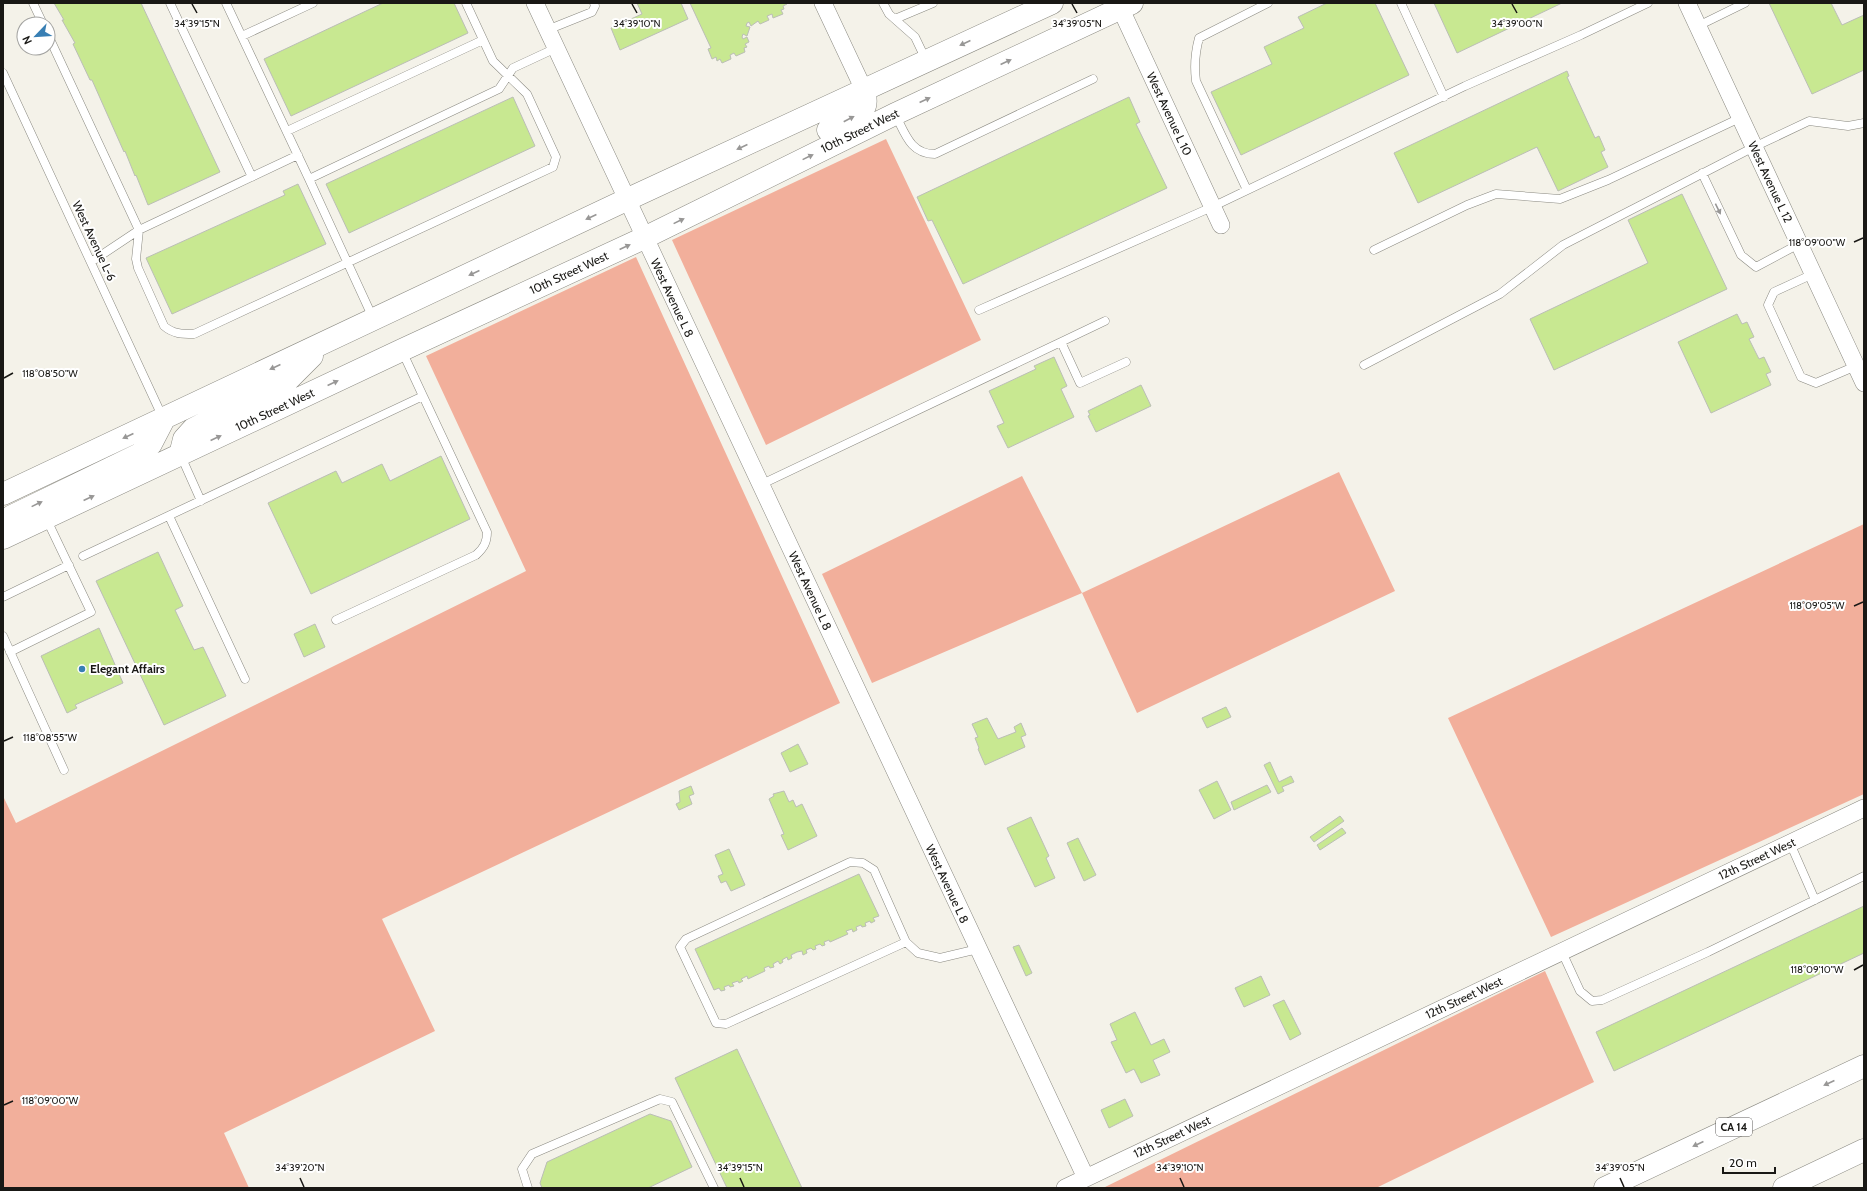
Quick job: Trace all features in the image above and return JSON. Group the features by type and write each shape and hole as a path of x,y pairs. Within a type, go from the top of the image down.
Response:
{"main road":[{"path":"3,494 324,344 626,200 1052,3"},
{"name":"10th Street West","path":"3,538 644,238 895,114 1123,5"},
{"path":"760,180 779,160 797,145 855,116 864,107 866,100 864,90"},
{"path":"180,455 184,439 194,429 286,382 324,344"},
{"path":"3,522 12,516 140,454 151,444 164,419"},
{"name":"CA 14","path":"1605,1188 1864,1066"},
{"path":"1784,1188 1864,1150"}],"street":[{"name":"West Avenue L 8","path":"535,3 626,200 1086,1178"},
{"path":"823,3 864,90"},
{"name":"West Avenue L 12","path":"1687,3 1864,383"},
{"name":"West Avenue L 10","path":"1123,5 1221,225"},
{"name":"12th Street West","path":"1065,1188 1864,808"}],"lane":[{"path":"33,3 39,16"},
{"path":"170,3 252,177"},
{"path":"226,3 374,320"},
{"path":"242,36 313,3"},
{"path":"56,52 139,230 136,259 138,268 164,326 170,331 178,334 194,334 553,167 556,157 527,94 493,62 466,3"},
{"path":"547,30 592,12 595,6 594,3"},
{"path":"883,3 889,14 915,37 927,60"},
{"path":"894,19 933,3"},
{"path":"1247,190 1196,81 1194,69 1196,51 1199,38 1268,3"},
{"path":"1401,3 1444,97"},
{"path":"979,310 1212,207 1444,97 1581,36 1648,3"},
{"path":"1698,26 1745,3"},
{"path":"287,131 483,40"},
{"path":"309,179 499,89 513,68 556,48"},
{"name":"West Avenue L-6","path":"3,73 164,419"},
{"path":"895,114 912,146 925,154 935,154 1093,79"},
{"path":"1374,250 1467,205 1496,194 1560,199 1608,180 1740,118"},
{"path":"1364,364 1500,294 1564,245 1754,147 1809,121 1848,126 1864,123"},
{"path":"91,262 139,230 298,155"},
{"path":"1702,174 1741,255 1756,267 1799,244"},
{"path":"1813,274 1774,292 1768,304 1801,377 1816,383 1856,366"},
{"path":"760,485 1105,321"},
{"path":"1061,342 1080,383 1126,362"},
{"path":"336,620 476,555 483,548 487,540 487,532 402,350"},
{"path":"83,556 423,396"},
{"path":"180,455 201,501"},
{"path":"168,516 246,679"},
{"path":"10,652 92,612 46,518"},
{"path":"3,597 69,565"},
{"path":"3,636 64,770"},
{"path":"1790,843 1815,900"},
{"path":"906,942 726,1024 716,1023 680,947 686,939 850,862 863,863 874,870 906,942 918,953 940,958 978,949"},
{"path":"1562,952 1580,991 1592,1001 1602,1000 1708,952 1864,876"},
{"path":"528,1188 522,1169 532,1154 660,1099 672,1102 714,1188"}],"shaded area":[{"path":"886,139 981,340 766,445 672,240"},
{"path":"636,257 840,703 382,919 435,1031 224,1133 249,1188 3,1188 3,796 16,823 526,571 426,356"},
{"path":"1339,472 1395,591 1137,713 1082,593"},
{"path":"1022,476 1082,593 872,683 822,574"},
{"path":"1864,524 1864,794 1551,937 1448,718"},
{"path":"1545,971 1594,1082 1376,1188 1103,1188"}],"building":[{"path":"54,3 141,3 220,172 148,205 136,175 135,176 92,80 90,80 73,44 75,43"},
{"path":"383,3 454,3 468,33 291,116 264,59"},
{"path":"637,3 681,3 688,19 620,50 611,28 642,14"},
{"path":"690,3 787,4 783,6 784,9 781,10 783,14 773,18 772,14 767,16 769,20 760,24 758,21 751,26 749,22 747,23 746,26 750,27 747,36 743,34 742,37 743,39 747,37 749,42 745,44 747,47 744,48 745,52 736,56 734,53 730,55 731,59 722,63 720,59 717,61 716,57 712,59 708,49 711,48"},
{"path":"1327,3 1375,3 1409,75 1241,155 1211,92 1272,64 1264,47 1304,28 1298,17"},
{"path":"1434,3 1562,3 1457,53"},
{"path":"1769,3 1831,3 1842,25 1864,15 1864,70 1812,94"},
{"path":"1567,71 1569,76 1567,77 1595,138 1599,136 1605,150 1601,152 1608,167 1558,191 1537,147 1418,203 1394,153"},
{"path":"513,97 535,146 349,233 326,184"},
{"path":"1129,97 1140,122 1136,124 1167,188 963,284 932,220 928,221 917,197"},
{"path":"298,184 326,244 172,314 146,258 285,195 283,191"},
{"path":"1682,194 1727,289 1554,370 1530,319 1648,263 1628,220"},
{"path":"1737,314 1742,324 1747,322 1754,337 1749,339 1759,359 1764,357 1771,372 1766,374 1771,385 1711,413 1678,342"},
{"path":"1054,357 1067,386 1061,389 1074,417 1008,448 997,426 1004,423 989,391 1036,369 1034,366"},
{"path":"1141,385 1151,406 1096,432 1088,416 1090,415 1088,411"},
{"path":"441,456 470,519 311,594 268,503 336,471 342,483 382,464 390,481"},
{"path":"158,552 183,606 175,610 194,650 203,647 226,696 164,725 96,581"},
{"path":"315,624 325,647 304,657 294,634"},
{"name":"Elegant Affairs","path":"99,628 123,683 75,705 77,708 67,713 41,656"},
{"path":"1226,707 1231,717 1207,728 1202,718"},
{"path":"987,718 998,739 1016,732 1014,727 1021,723 1026,735 1021,737 1025,747 985,765 978,749 979,748 975,738 978,737 972,724"},
{"path":"798,744 808,764 790,772 781,753"},
{"path":"1270,762 1279,782 1291,776 1294,782 1282,787 1284,791 1278,794 1264,765"},
{"path":"1217,781 1231,810 1214,819 1199,790"},
{"path":"1267,785 1271,792 1234,810 1231,802"},
{"path":"691,786 694,794 689,796 692,804 679,810 676,804 680,802 679,791"},
{"path":"784,791 789,802 793,800 796,807 802,804 817,836 788,850 781,835 784,834 769,799 774,796 773,794"},
{"path":"1340,816 1344,821 1314,842 1310,837"},
{"path":"1031,817 1049,856 1046,858 1055,878 1035,887 1007,828"},
{"path":"1342,828 1346,833 1320,850 1317,845"},
{"path":"1078,838 1096,875 1084,881 1067,843"},
{"path":"729,849 745,885 731,891 726,881 721,883 718,876 723,874 715,855"},
{"path":"859,874 879,916 873,918 875,921 865,923 866,926 862,927 861,925 856,927 857,930 853,932 852,929 846,931 848,934 830,942 829,940 824,942 825,945 822,946 820,944 815,946 816,949 813,950 811,948 806,950 807,953 803,955 802,951 797,952 791,955 792,958 788,960 787,957 782,960 783,962 780,964 778,961 773,964 774,967 770,968 769,966 764,968 765,971 748,979 747,976 741,979 743,981 739,983 738,981 732,983 734,986 730,987 729,985 724,987 725,990 721,991 719,988 714,990 695,949"},
{"path":"1864,906 1864,953 1614,1071 1596,1032"},
{"path":"1019,945 1032,973 1026,976 1013,947"},
{"path":"1261,976 1270,995 1244,1007 1235,988"},
{"path":"1284,1000 1301,1034 1290,1040 1273,1005"},
{"path":"1135,1012 1151,1045 1164,1039 1170,1052 1153,1060 1160,1075 1141,1083 1134,1069 1126,1073 1111,1042 1117,1040 1110,1024"},
{"path":"737,1049 802,1188 727,1188 675,1078"},
{"path":"1125,1099 1133,1116 1109,1128 1101,1110"},
{"path":"650,1114 671,1121 692,1167 648,1188 542,1188 540,1183 547,1162"}],"place":[{"name":"Elegant Affairs","path":"82,669"}]}
